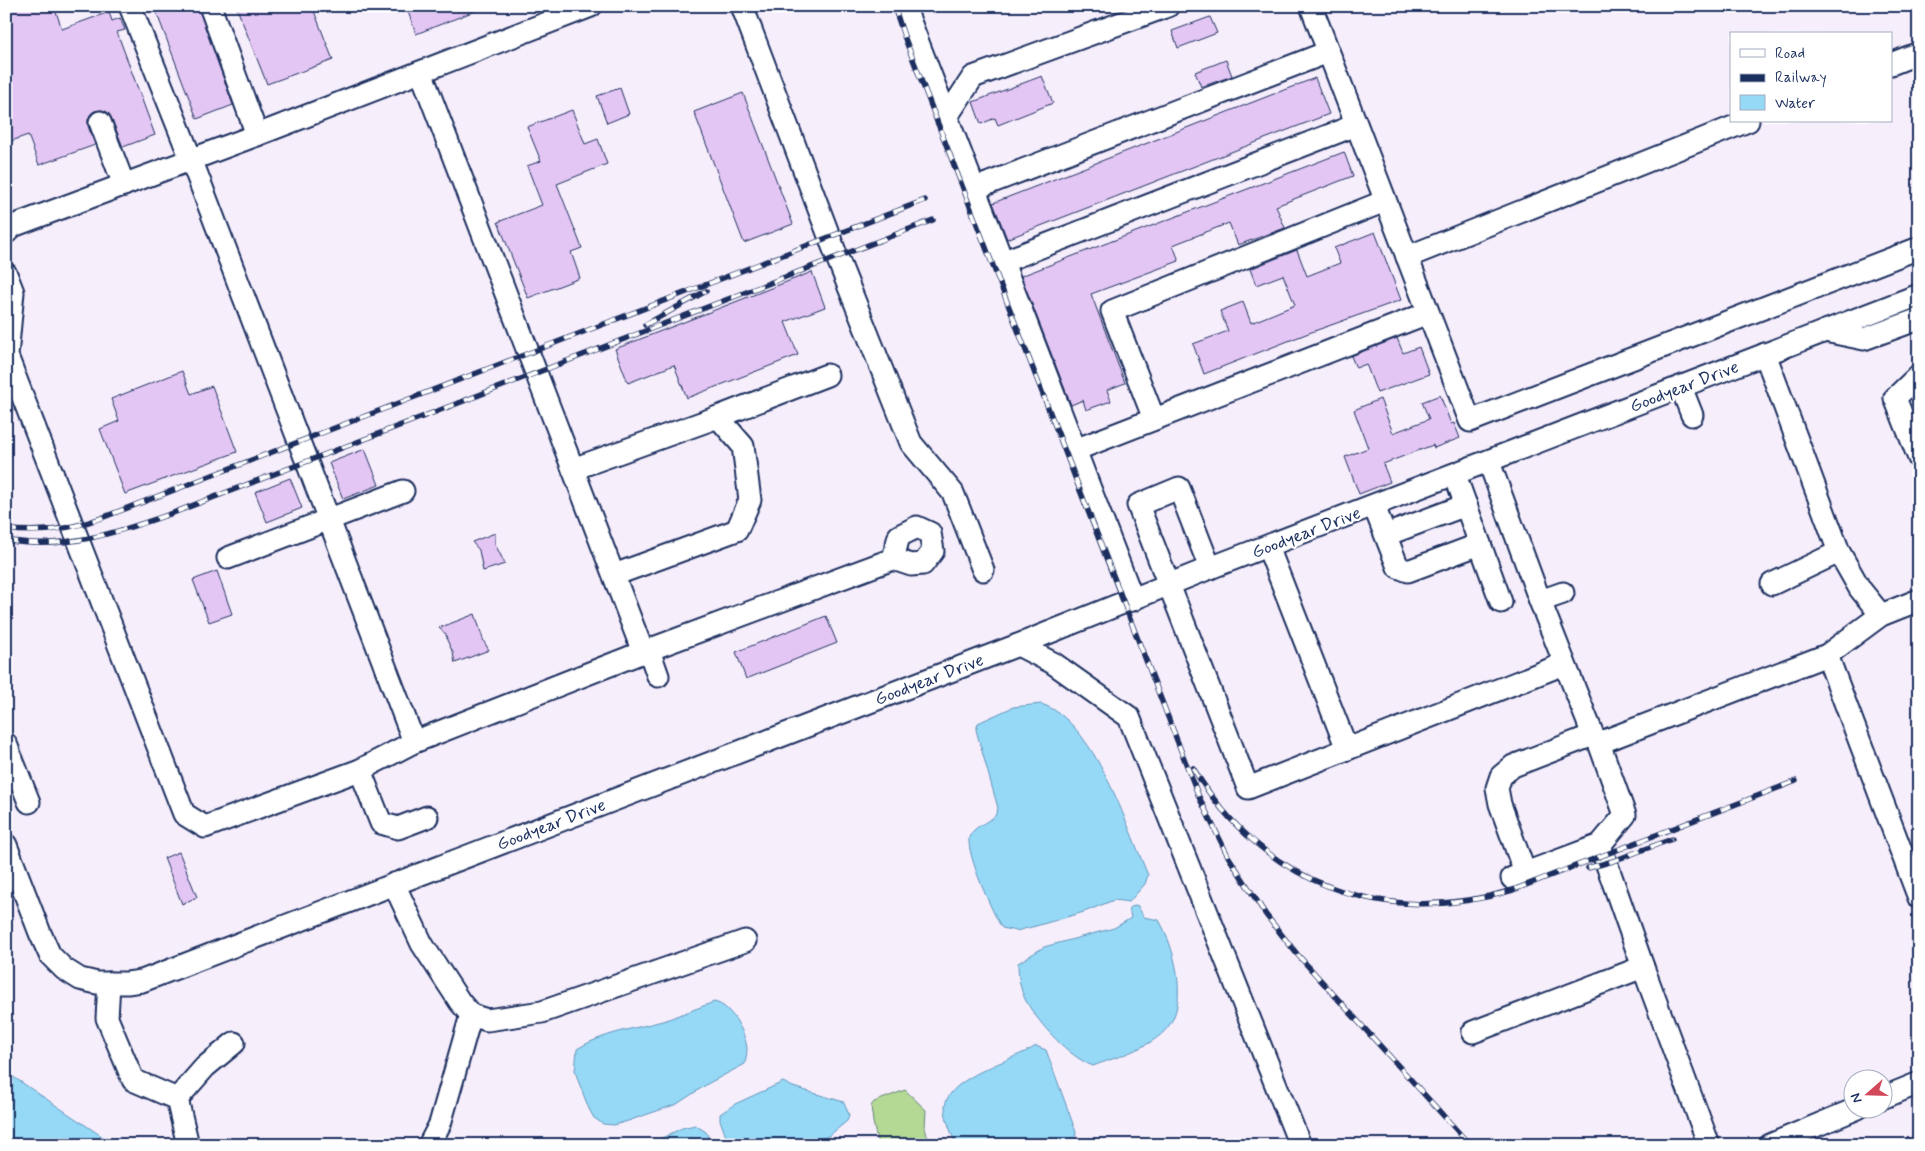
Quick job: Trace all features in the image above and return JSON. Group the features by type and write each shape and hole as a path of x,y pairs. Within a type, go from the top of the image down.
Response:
{"street":[{"path":"130,6 414,742"},
{"path":"210,6 258,135"},
{"path":"6,233 13,226 258,135 591,6"},
{"path":"742,6 837,257 911,443 953,493 983,570"},
{"path":"904,6 1133,600"},
{"path":"946,118 972,77 1168,6"},
{"path":"1317,8 1328,52 1470,421 1919,248"},
{"path":"974,189 1328,52"},
{"path":"1892,64 1919,53"},
{"path":"421,72 643,652 651,656 658,676"},
{"path":"100,122 124,185"},
{"path":"1407,257 1745,122"},
{"path":"1002,262 1356,125"},
{"path":"1154,419 1112,311 1385,201"},
{"path":"6,274 13,292 7,356 184,814 205,827 360,770 414,742 643,652 892,559"},
{"name":"Goodyear Drive","path":"6,846 12,876 50,955 64,969 80,979 98,983 142,981 1018,645 1210,568 1919,295"},
{"path":"1075,450 1428,313"},
{"path":"1825,331 1864,339 1919,319"},
{"path":"1765,354 1839,552 1860,589 1881,615"},
{"path":"574,469 827,375"},
{"path":"1919,375 1895,398 1919,458"},
{"path":"1681,387 1692,415"},
{"path":"614,575 737,530 750,500 743,446 718,417"},
{"path":"1489,462 1564,664 1596,739 1625,815 1600,845 1519,875 1500,804 1498,788 1501,776 1513,766 1596,739 1826,655 1881,615 1919,600"},
{"path":"1455,475 1501,602"},
{"path":"1210,568 1178,488 1138,505 1248,788 1564,664"},
{"path":"228,558 403,491"},
{"path":"1386,535 1466,505"},
{"path":"1374,506 1398,567 1408,571 1480,544"},
{"path":"1268,547 1347,749"},
{"path":"1772,584 1839,552"},
{"path":"1540,601 1563,593"},
{"path":"1018,645 1053,663 1129,717 1300,1145"},
{"path":"1826,655 1919,898"},
{"path":"6,744 29,802"},
{"path":"360,770 381,823 398,828 427,817"},
{"path":"1600,845 1709,1145"},
{"path":"394,884 422,944 460,1002 471,1014 486,1020 542,1012 746,941"},
{"path":"1473,1032 1643,967"},
{"path":"109,984 107,1018 134,1080 177,1099"},
{"path":"429,1145 440,1124 471,1014"},
{"path":"177,1099 205,1067 234,1044"},
{"path":"1892,1094 1919,1083"},
{"path":"177,1099 188,1145"},
{"path":"1770,1145 1842,1115"}],"shaded area":[{"path":"6,6 1919,6 1919,1145 115,1145 6,1072"}],"green space":[{"path":"905,1090 926,1110 925,1128 930,1145 878,1145 871,1106 874,1102"}],"water":[{"path":"1041,704 1060,714 1077,731 1093,752 1119,804 1148,875 1145,884 1129,902 1114,900 1084,912 1016,931 1002,928 981,884 969,846 970,834 995,816 998,808 976,730 978,723 1013,707"},
{"path":"1137,905 1144,917 1159,920 1165,931 1177,973 1178,1003 1168,1027 1153,1040 1134,1051 1093,1066 1084,1062 1065,1048 1039,1020 1022,992 1018,963 1044,947 1114,928 1131,918 1129,908"},
{"path":"714,1002 726,1008 740,1027 747,1048 745,1064 709,1083 677,1104 614,1125 603,1124 594,1118 575,1071 577,1049 609,1035 666,1020"},
{"path":"1036,1046 1046,1050 1076,1132 1075,1145 956,1145 945,1112 949,1096 969,1078"},
{"path":"6,1072 115,1145 6,1145"},
{"path":"783,1082 793,1087 844,1102 849,1115 847,1121 830,1135 810,1145 729,1145 720,1120 720,1114 735,1104"},
{"path":"695,1125 706,1132 712,1145 648,1145 682,1128"}],"building":[{"path":"6,6 54,6 62,29 109,12 112,21 120,18 125,30 117,32 155,135 123,147 111,117 102,110 95,111 88,120 88,126 95,145 39,165 28,135 6,143"},
{"path":"154,6 198,6 233,105 197,119"},
{"path":"236,6 312,6 333,60 267,84"},
{"path":"406,6 485,6 485,7 416,34"},
{"path":"1210,17 1217,33 1178,48 1172,31"},
{"path":"1226,60 1232,76 1201,87 1195,72"},
{"path":"1042,76 1053,103 998,125 995,118 981,124 973,102"},
{"path":"1315,78 1329,114 1007,239 993,203"},
{"path":"620,88 629,114 607,123 597,96"},
{"path":"743,93 793,224 744,243 694,112"},
{"path":"572,110 585,144 598,139 607,164 557,184 582,248 571,252 580,278 528,298 498,222 542,205 527,166 541,161 527,127"},
{"path":"1344,152 1353,176 1276,206 1285,228 1238,245 1229,223 1173,245 1179,261 1091,294 1125,383 1107,390 1111,401 1086,410 1083,400 1071,405 1021,276"},
{"path":"1375,232 1401,300 1306,334 1204,374 1193,344 1228,331 1220,311 1243,302 1251,323 1295,305 1283,275 1256,285 1250,269 1297,250 1307,276 1340,263 1334,248"},
{"path":"812,272 825,307 785,322 798,355 687,398 674,365 628,383 615,349"},
{"path":"1397,338 1403,353 1419,347 1429,374 1377,393 1366,364 1356,368 1351,356"},
{"path":"182,371 191,394 212,386 237,452 125,494 100,429 119,421 111,399"},
{"path":"1440,395 1451,424 1454,423 1460,438 1434,448 1433,445 1383,464 1390,482 1359,494 1345,457 1368,448 1354,410 1380,399 1393,433 1429,419 1422,402"},
{"path":"365,449 379,485 343,499 329,463"},
{"path":"290,478 302,508 267,522 255,492"},
{"path":"495,533 495,544 505,564 483,571 479,550 472,542"},
{"path":"217,571 232,614 209,622 193,580"},
{"path":"475,614 484,642 489,650 455,663 446,634 439,628"},
{"path":"826,616 837,643 746,679 736,652"},
{"path":"179,852 197,897 182,904 164,858"}],"railway":[{"path":"894,6 1199,797 1228,856 1266,915 1297,954 1470,1145"},
{"path":"6,529 44,531 80,525 104,517 925,200"},
{"path":"6,540 28,543 70,541 112,533 153,520 933,220"},
{"path":"645,325 706,291"},
{"path":"1193,768 1221,808 1254,841 1291,868 1330,887 1373,899 1418,904 1465,901 1513,890 1796,781"},
{"path":"1588,868 1613,861 1672,839"}]}
